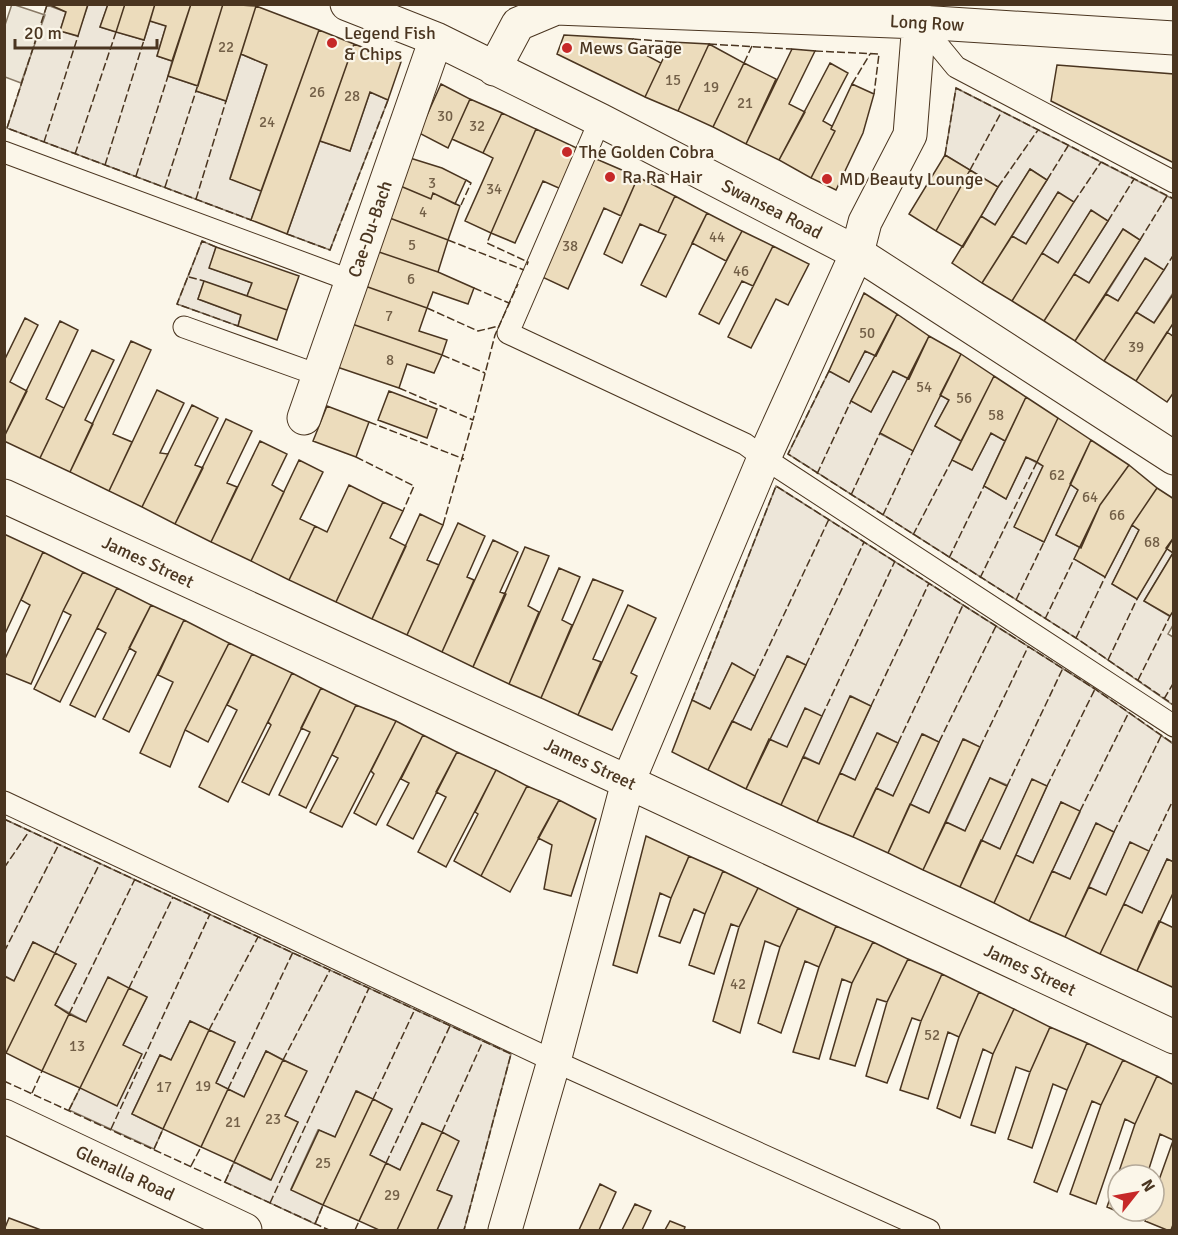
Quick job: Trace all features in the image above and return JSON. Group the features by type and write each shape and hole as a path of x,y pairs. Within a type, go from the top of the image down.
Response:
{"street":[{"name":"Swansea Road","path":"347,4 436,39 600,120 857,253 1173,458"},
{"name":"Long Row","path":"494,69 518,24 556,8 920,14 1173,38"},
{"path":"505,1230 554,1062 628,782 764,458 857,253 865,222 910,135 920,14"},
{"name":"Cae-Du-Bach","path":"304,418 436,39"},
{"name":"James Street","path":"4,496 628,782 1173,1037"},
{"name":"Glenalla Road","path":"4,1116 245,1230"}],"lane":[{"path":"920,14 956,67 1173,182"},
{"path":"600,120 508,333 745,444 1173,726"},
{"path":"4,152 352,281"},
{"path":"184,327 318,375"},
{"path":"4,802 554,1062 929,1230"}],"shaded area":[{"path":"12,4 45,15 21,83 5,77 5,25"},
{"path":"47,5 66,12 60,31 77,36 88,5 108,5 100,27 144,40 150,21 166,26 157,56 172,61 168,76 198,86 196,91 226,101 241,54 267,65 230,178 261,191 251,220 7,128"},
{"path":"956,88 1173,199 1173,293 1154,323 1136,312 1163,270 1146,259 1118,301 1106,294 1140,240 1123,229 1089,283 1074,274 1108,221 1091,211 1058,263 1042,253 1058,193 1026,244 1012,236 1047,180 1030,169 995,225 981,216 998,187 945,155"},
{"path":"370,92 388,100 330,250 287,234 320,141 350,151"},
{"path":"202,241 216,247 210,268 252,283 247,296 204,282 198,299 241,315 238,326 177,304"},
{"path":"865,351 876,356 851,401 871,412 893,371 909,379 880,434 913,450 940,395 949,400 935,426 961,441 952,460 972,470 991,433 1005,441 984,486 1006,499 1026,457 1043,466 1015,527 1044,542 1070,484 1078,490 1056,535 1081,548 1075,559 1105,577 1132,525 1139,530 1112,584 1137,599 1166,548 1173,553 1144,601 1169,616 1173,610 1173,625 1168,634 1173,637 1173,705 1076,638 788,454 829,371 849,382"},
{"path":"776,486 1095,689 1173,744 1173,862 1167,859 1142,913 1124,904 1130,843 1106,895 1089,887 1114,832 1096,824 1070,879 1052,871 1080,812 1061,802 1033,863 1016,855 1047,786 1032,780 1000,849 981,840 1007,785 990,778 965,831 946,822 980,747 964,739 929,813 910,804 939,742 923,734 893,796 876,788 898,743 878,733 855,780 840,773 871,706 851,696 819,764 769,739 806,665 788,656 751,730 732,721 755,677 732,663 710,709 692,700"},
{"path":"4,819 511,1054 464,1230 437,1230 452,1197 437,1190 458,1141 422,1123 400,1170 370,1155 392,1109 357,1091 335,1137 318,1130 291,1189 323,1205 315,1224 225,1182 234,1162 270,1180 298,1122 285,1116 306,1071 266,1051 244,1097 216,1083 235,1042 190,1021 171,1060 160,1055 132,1114 163,1129 154,1149 69,1110 80,1088 123,1045 147,997 129,988 86,1022 55,1005 76,964 33,942 14,981 5,976"}],"building":[{"path":"48,4 88,4 78,36 60,31 66,12"},
{"path":"108,4 125,4 116,32 100,27"},
{"path":"125,4 155,4 144,40 116,32"},
{"path":"155,4 191,4 172,61 157,56 166,26 150,21"},
{"path":"191,4 223,4 198,86 168,76"},
{"path":"223,4 256,6 226,101 196,91"},
{"path":"256,6 319,30 261,191 230,179 267,65 241,54"},
{"path":"319,30 354,44 287,234 251,220"},
{"path":"564,35 633,39 631,47 661,63 645,97 557,54"},
{"path":"671,42 709,44 678,111 645,97"},
{"path":"354,44 401,62 388,100 370,92 350,151 320,141"},
{"path":"709,44 744,63 713,127 678,111"},
{"path":"792,49 815,51 789,104 805,112 779,160 746,144"},
{"path":"744,63 776,79 746,144 713,127"},
{"path":"830,63 848,73 823,121 832,126 831,129 835,131 811,178 779,160"},
{"path":"1057,65 1174,74 1174,163 1051,101"},
{"path":"441,84 470,99 448,148 419,133"},
{"path":"852,84 874,94 863,133 836,190 811,178 835,131 831,129"},
{"path":"470,99 502,113 483,153 452,139"},
{"path":"502,113 536,129 491,233 465,221 493,158 483,153"},
{"path":"536,129 579,149 561,189 543,181 515,243 491,233"},
{"path":"945,155 970,170 936,231 909,214"},
{"path":"410,158 442,168 466,180 455,204 433,193 431,199 398,185"},
{"path":"594,158 638,177 621,216 604,208 568,289 540,276"},
{"path":"1030,169 1047,180 982,283 952,263 981,216 995,225"},
{"path":"970,170 998,187 963,247 936,231"},
{"path":"638,177 675,196 658,232 640,224 622,263 604,254"},
{"path":"398,185 431,199 433,193 460,206 448,240 387,217"},
{"path":"1058,192 1074,202 1012,301 982,283 1012,236 1026,244"},
{"path":"675,196 707,213 666,297 641,285 666,235 658,232"},
{"path":"1091,210 1108,221 1044,321 1012,301 1042,253 1058,263"},
{"path":"707,213 742,231 726,261 692,243"},
{"path":"387,217 448,240 438,272 376,251"},
{"path":"1123,229 1140,240 1075,341 1044,321 1074,274 1089,283"},
{"path":"742,231 773,246 753,286 742,281 719,324 699,314"},
{"path":"773,246 809,264 788,305 776,299 751,348 728,337"},
{"path":"216,247 299,276 287,310 247,296 252,283 209,268"},
{"path":"376,251 438,272 474,288 468,304 433,292 427,308 365,286"},
{"path":"1145,258 1164,270 1104,361 1075,341 1106,294 1118,301"},
{"path":"204,281 287,310 277,340 238,326 241,315 198,299"},
{"path":"365,286 427,308 419,331 447,340 442,355 352,324"},
{"path":"864,293 897,314 876,356 865,351 849,382 829,371"},
{"path":"1174,293 1174,322 1136,381 1104,361 1136,312 1154,323"},
{"path":"897,314 929,336 909,379 893,371 871,412 851,401"},
{"path":"25,318 38,325 10,382 27,391 4,437 4,361"},
{"path":"60,321 78,330 46,399 64,408 40,458 4,441 4,437"},
{"path":"352,324 442,355 434,373 407,364 399,388 337,367"},
{"path":"1167,332 1174,337 1174,392 1167,402 1136,381"},
{"path":"929,336 961,354 913,451 880,433"},
{"path":"131,341 151,350 113,434 132,442 109,491 70,472"},
{"path":"92,350 114,360 85,420 93,424 70,472 40,458"},
{"path":"961,354 994,376 961,441 935,426 949,400 940,395"},
{"path":"994,376 1026,397 1005,441 991,433 972,470 952,460"},
{"path":"157,390 184,403 160,453 168,454 142,507 109,491"},
{"path":"389,391 437,409 427,438 378,420"},
{"path":"1026,397 1058,418 1037,462 1026,457 1006,499 984,486"},
{"path":"192,405 218,418 195,465 203,468 175,524 142,507"},
{"path":"327,406 369,422 356,457 313,441"},
{"path":"1058,418 1091,440 1044,542 1014,527 1043,466 1037,462"},
{"path":"226,419 252,431 227,483 237,487 211,542 175,524"},
{"path":"1091,440 1129,465 1100,505 1081,548 1056,535 1078,490 1070,484"},
{"path":"260,441 287,454 272,485 284,492 251,561 211,542"},
{"path":"299,460 323,472 300,519 315,526 289,580 251,561"},
{"path":"1129,465 1157,488 1132,525 1105,577 1074,559 1100,505"},
{"path":"349,485 383,502 336,602 289,580 315,526 327,532"},
{"path":"1157,488 1174,499 1174,537 1137,599 1112,584 1139,530 1132,525"},
{"path":"383,502 403,511 390,538 406,546 372,619 336,602"},
{"path":"420,514 443,525 427,560 439,565 407,635 372,619"},
{"path":"458,523 485,536 467,577 474,580 442,652 407,635"},
{"path":"4,534 43,552 4,636"},
{"path":"1174,537 1174,610 1170,616 1144,601 1173,553 1166,548"},
{"path":"493,540 518,552 500,592 506,594 473,667 442,652"},
{"path":"525,547 549,556 528,606 539,612 509,684 473,667"},
{"path":"43,552 83,572 31,684 4,673 4,661 30,605 21,600"},
{"path":"559,568 580,577 562,620 572,625 541,698 509,684"},
{"path":"83,572 117,588 60,702 34,689 71,615 63,611"},
{"path":"593,579 623,591 593,659 601,662 578,715 541,698"},
{"path":"117,588 151,605 95,717 70,705 106,633 97,628"},
{"path":"151,605 184,620 129,732 103,719 136,652 129,648"},
{"path":"628,605 656,618 631,673 637,676 612,730 578,715"},
{"path":"184,620 229,643 185,730 170,767 140,753 173,682 158,675"},
{"path":"229,643 252,654 208,742 185,730"},
{"path":"252,654 292,673 228,802 199,787 237,710 227,705"},
{"path":"787,656 806,665 746,789 708,770 732,721 751,730"},
{"path":"732,663 755,676 708,770 672,752 692,700 710,709"},
{"path":"292,673 321,688 269,795 242,782 271,725 268,722"},
{"path":"321,688 356,705 306,808 279,795 310,732 301,728"},
{"path":"850,696 871,706 817,822 781,805 803,757 819,764"},
{"path":"356,705 396,721 342,827 310,812 338,758 332,755"},
{"path":"805,708 822,716 781,805 746,789 769,739 787,747"},
{"path":"396,721 423,735 376,825 354,813 374,774 371,771"},
{"path":"877,733 898,743 853,837 817,822 840,773 855,780"},
{"path":"922,734 939,742 888,853 853,837 876,788 893,796"},
{"path":"423,735 457,752 413,839 387,825 409,783 401,779"},
{"path":"963,739 980,747 923,870 888,853 910,804 929,813"},
{"path":"457,752 496,770 446,867 418,852 446,797 436,792"},
{"path":"496,770 527,786 481,876 454,861 478,814 475,812"},
{"path":"990,778 1007,786 960,887 923,870 946,822 965,831"},
{"path":"1032,779 1047,786 994,903 960,887 981,840 1000,849"},
{"path":"527,786 559,800 510,892 481,876"},
{"path":"559,800 596,819 571,896 544,889 552,845 538,838"},
{"path":"1061,802 1080,811 1029,921 994,903 1016,855 1033,863"},
{"path":"1096,823 1114,832 1065,937 1029,921 1052,871 1070,879"},
{"path":"646,836 689,856 671,898 660,893 637,973 613,965"},
{"path":"1130,842 1149,851 1100,954 1065,937 1089,887 1106,895"},
{"path":"689,856 723,871 705,914 694,909 680,943 659,936 671,898"},
{"path":"1167,859 1174,862 1174,891 1137,971 1100,954 1124,904 1142,913"},
{"path":"723,871 758,888 739,927 731,924 714,974 689,965 705,914"},
{"path":"758,888 798,908 780,947 765,941 740,1033 713,1021 739,927"},
{"path":"798,908 836,926 819,967 805,961 781,1033 758,1023 780,947"},
{"path":"1159,921 1174,928 1174,983 1172,987 1137,971"},
{"path":"836,926 873,942 852,983 842,979 819,1059 793,1052 819,967"},
{"path":"33,942 55,953 6,1053 4,1052 4,976 14,981"},
{"path":"873,942 908,959 887,1002 877,999 855,1066 830,1059 852,983"},
{"path":"55,953 76,964 55,1005 69,1014 42,1071 6,1053"},
{"path":"908,959 942,974 921,1021 912,1018 887,1083 866,1076 887,1002"},
{"path":"942,974 979,992 959,1037 948,1032 928,1099 900,1090 921,1021"},
{"path":"108,977 129,988 80,1088 42,1071 69,1014 86,1022"},
{"path":"129,988 147,997 123,1045 142,1054 117,1106 80,1088"},
{"path":"979,992 1014,1009 993,1054 983,1049 960,1118 937,1108 959,1037"},
{"path":"1014,1009 1050,1027 1030,1072 1016,1067 995,1133 971,1125 993,1054"},
{"path":"190,1021 209,1030 163,1129 132,1114 160,1055 171,1060"},
{"path":"1050,1027 1087,1043 1067,1090 1053,1084 1032,1148 1008,1139 1030,1072"},
{"path":"209,1030 235,1042 216,1083 228,1089 201,1147 163,1129"},
{"path":"1087,1043 1123,1060 1101,1105 1092,1101 1057,1192 1034,1182 1067,1090"},
{"path":"266,1051 283,1060 234,1162 201,1147 228,1089 244,1097"},
{"path":"283,1060 307,1071 285,1116 298,1122 271,1180 234,1162"},
{"path":"1123,1060 1157,1076 1135,1124 1125,1119 1110,1163 1106,1163 1106,1175 1096,1204 1070,1194 1101,1105"},
{"path":"1157,1076 1174,1085 1174,1138 1173,1140 1160,1134 1151,1163 1122,1163 1135,1124"},
{"path":"356,1091 373,1099 323,1205 291,1190 319,1130 335,1137"},
{"path":"373,1099 392,1109 370,1155 386,1163 359,1221 323,1205"},
{"path":"422,1123 442,1132 397,1230 379,1230 359,1221 386,1163 400,1170"},
{"path":"442,1132 459,1141 437,1190 452,1196 437,1230 397,1230"},
{"path":"1174,1138 1174,1222 1171,1230 1150,1223 1166,1223 1165,1163"},
{"path":"600,1184 616,1192 599,1230 579,1230"},
{"path":"635,1204 651,1211 642,1230 622,1230"},
{"path":"9,1218 41,1230 4,1230"},
{"path":"670,1221 685,1227 684,1230 665,1230"}],"fence":[{"path":"47,5 7,128 251,220"},
{"path":"75,154 116,32"},
{"path":"44,142 78,36"},
{"path":"633,39 671,42"},
{"path":"105,165 144,40"},
{"path":"709,44 792,49"},
{"path":"744,63 752,46"},
{"path":"815,51 879,54 874,94"},
{"path":"852,84 870,54"},
{"path":"136,176 168,76"},
{"path":"945,155 956,88 1174,199"},
{"path":"165,187 196,91"},
{"path":"287,234 330,250 388,100"},
{"path":"196,199 226,101"},
{"path":"970,170 1002,111"},
{"path":"998,187 1038,130"},
{"path":"1047,180 1068,146"},
{"path":"1074,202 1101,162"},
{"path":"1108,221 1134,179"},
{"path":"461,205 471,183 466,180"},
{"path":"1140,240 1167,196"},
{"path":"491,233 487,243 528,262 527,265"},
{"path":"448,240 524,270"},
{"path":"216,247 202,241 177,304 238,326"},
{"path":"1164,270 1174,254"},
{"path":"189,277 204,281"},
{"path":"399,388 473,420 495,335 518,284"},
{"path":"474,288 509,303"},
{"path":"427,308 478,331 499,326"},
{"path":"442,355 485,373"},
{"path":"829,371 788,454 1076,638 1174,705"},
{"path":"817,474 851,401"},
{"path":"443,525 473,420"},
{"path":"369,422 464,459"},
{"path":"851,495 880,433"},
{"path":"883,515 913,451"},
{"path":"356,457 414,486 403,511"},
{"path":"913,535 952,460"},
{"path":"980,578 1037,462"},
{"path":"692,700 776,486 1095,689 1174,744"},
{"path":"949,558 984,486"},
{"path":"755,676 829,519"},
{"path":"806,665 864,542"},
{"path":"1016,600 1044,542"},
{"path":"1045,619 1074,559"},
{"path":"822,716 895,561"},
{"path":"1076,638 1105,577"},
{"path":"871,706 929,583"},
{"path":"1108,660 1137,599"},
{"path":"898,743 963,605"},
{"path":"1138,680 1170,616"},
{"path":"939,742 996,626"},
{"path":"980,747 1028,647"},
{"path":"1007,786 1063,668"},
{"path":"1164,699 1174,682"},
{"path":"1047,786 1095,689"},
{"path":"1080,811 1128,714"},
{"path":"1114,832 1161,736"},
{"path":"1149,851 1174,798"},
{"path":"4,819 511,1054 464,1230"},
{"path":"4,868 30,830"},
{"path":"4,952 59,844"},
{"path":"55,953 100,863"},
{"path":"69,1014 135,879"},
{"path":"129,988 173,897"},
{"path":"111,1129 210,914"},
{"path":"209,1030 258,937"},
{"path":"228,1089 293,952"},
{"path":"283,1060 330,970"},
{"path":"270,1203 369,988"},
{"path":"373,1099 415,1009"},
{"path":"386,1163 450,1026"},
{"path":"442,1132 483,1041"},
{"path":"32,1093 42,1071"},
{"path":"4,1081 329,1230"},
{"path":"69,1110 80,1088"},
{"path":"154,1149 163,1129"},
{"path":"191,1166 201,1147"},
{"path":"225,1182 234,1162"},
{"path":"315,1224 323,1205"},
{"path":"355,1230 359,1221"}],"place":[{"name":"Legend Fish & Chips","path":"332,43"},
{"name":"Mews Garage","path":"567,48"},
{"name":"The Golden Cobra","path":"567,152"},
{"name":"Ra Ra Hair","path":"610,177"},
{"name":"MD Beauty Lounge","path":"827,179"}]}
